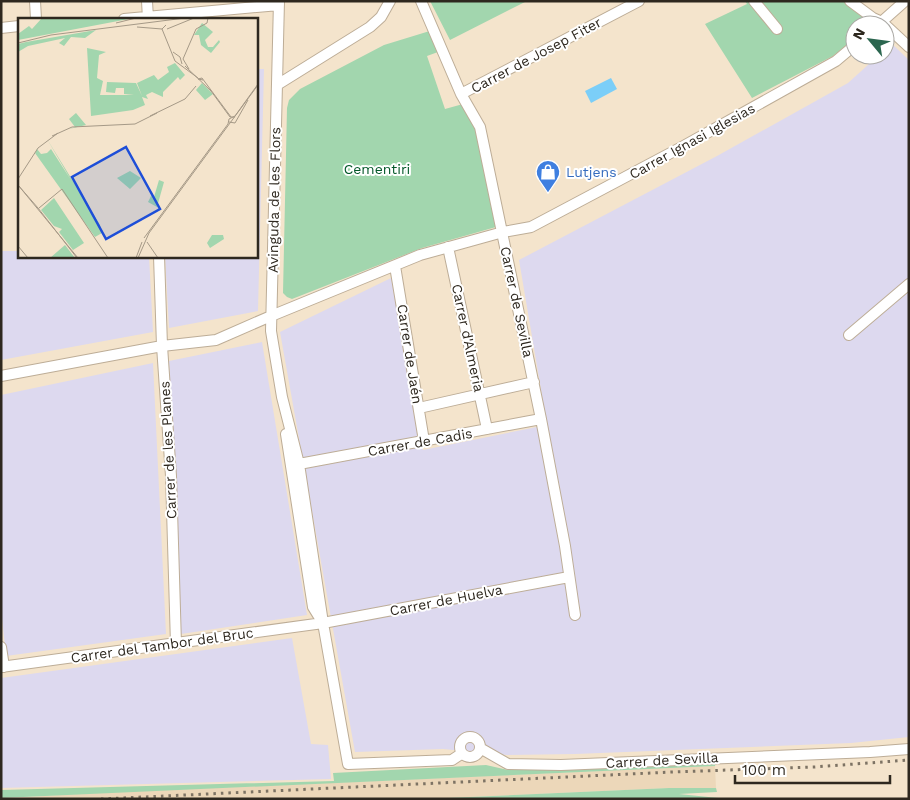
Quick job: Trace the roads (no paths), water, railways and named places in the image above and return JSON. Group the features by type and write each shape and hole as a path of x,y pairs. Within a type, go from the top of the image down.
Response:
{"street":[{"path":"148,1 148,18 279,3"},
{"path":"276,85 370,27 381,17 390,1"},
{"name":"Carrer de Sevilla","path":"421,1 461,94 480,127 534,382 565,546 575,615"},
{"name":"Carrer de Josep Fiter","path":"461,94 639,1"},
{"path":"754,1 777,29"},
{"path":"850,1 869,15"},
{"path":"890,15 905,1"},
{"path":"35,2 36,18"},
{"name":"Avinguda de les Flors","path":"279,3 270,331 282,397 298,464 348,764 452,760 461,754"},
{"path":"1,28 18,26"},
{"path":"895,36 909,47"},
{"name":"Carrer Ignasi Iglesias","path":"1,376 162,346 216,340 420,255 503,232 531,227 680,148 836,61 845,53"},
{"name":"Carrer d'Almeria","path":"448,247 487,429"},
{"name":"Carrer de les Planes","path":"159,258 176,644"},
{"name":"Carrer de Jaén","path":"395,266 424,441"},
{"path":"849,335 909,284"},
{"path":"418,408 534,382"},
{"name":"Avinguda de les Flors","path":"282,397 288,452 313,607 323,623"},
{"name":"Carrer de Cadis","path":"298,464 541,419"},
{"name":"Carrer de Huelva","path":"323,623 569,576"},
{"name":"Carrer del Tambor del Bruc","path":"2,667 323,623"},
{"path":"1,647 2,667"},
{"path":"471,737 477,740 480,748 476,756 468,758 461,754 460,744 465,738 471,737"},
{"name":"Carrer de Sevilla","path":"480,748 508,764 552,765 909,749"}],"water":[{"path":"611,78 617,89 591,103 585,91"}],"railway":[{"path":"101,799 814,767 909,760"}],"place":[{"name":"Lutjens","path":"548,193"}],"park label":[{"name":"Cementiri","path":"377,169"}]}
